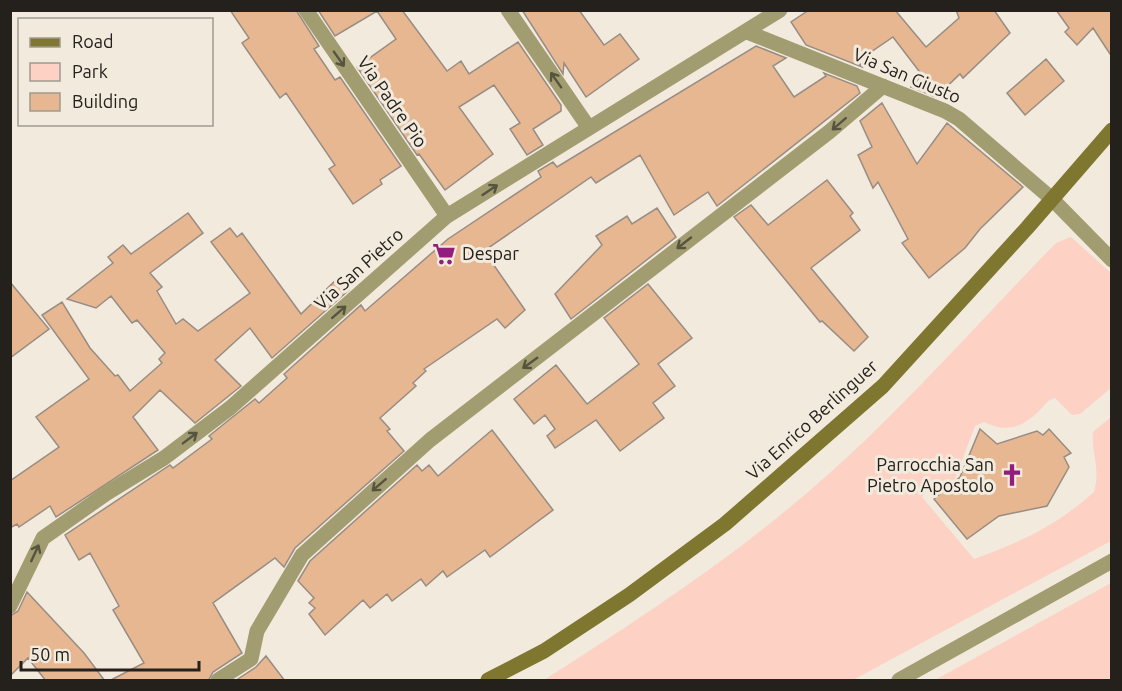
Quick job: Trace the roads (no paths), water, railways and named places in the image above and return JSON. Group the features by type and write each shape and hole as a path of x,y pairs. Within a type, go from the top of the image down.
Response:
{"main road":[{"name":"Via Enrico Berlinguer","path":"488,681 544,651 610,608 725,524 883,386 1112,130"}],"street":[{"name":"Via Padre Pio","path":"306,10 447,216"},
{"path":"508,10 589,128"},
{"name":"Via San Pietro","path":"10,606 42,538 107,493 164,458 230,408 447,216 779,11"},
{"name":"Via San Giusto","path":"747,32 945,111 959,119 1052,199 1112,260"},
{"path":"218,681 251,659 257,631 302,555 430,440 829,132 883,86"},
{"path":"899,681 1112,561"}],"place":[{"name":"Despar","path":"444,254"},
{"name":"Parrocchia San Pietro Apostolo","path":"1012,475"}]}
